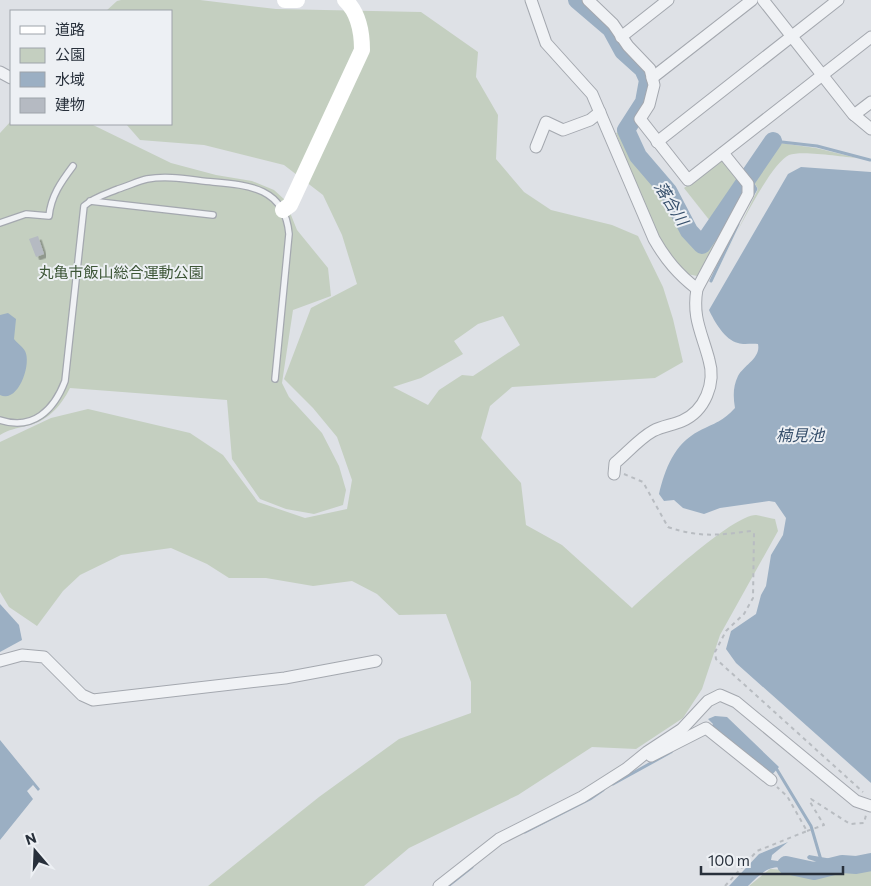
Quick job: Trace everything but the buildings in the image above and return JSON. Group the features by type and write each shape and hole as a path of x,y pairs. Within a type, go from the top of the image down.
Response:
{"street":[{"path":"285,0 297,0"},
{"path":"283,210 290,205 362,50 362,33 356,17 346,0"},
{"path":"531,0 546,43 592,94 654,239 672,267 697,289"},
{"path":"588,0 613,24 621,37 650,69 654,85 649,105 640,119 688,180 871,37"},
{"path":"621,37 668,0"},
{"path":"652,78 752,0"},
{"path":"763,0 854,115 871,129"},
{"path":"657,142 838,0"},
{"path":"854,115 871,102"},
{"path":"536,148 546,122 563,130 590,120 600,112"},
{"path":"614,474 615,463 653,431 683,421 692,415 706,398 712,369 694,310 697,289 748,194 745,179 723,153"},
{"path":"0,661 22,655 44,657 82,696 93,700 285,678 376,661"},
{"path":"439,886 499,840 582,796 633,763 682,729 712,697 727,696 783,739 856,801 868,802"},
{"path":"633,763 650,757 706,728 771,780"}],"lane":[{"path":"0,223 26,214 49,216 50,204 55,192 73,166"},
{"path":"0,420 16,423 29,421 50,410 59,398 65,381 84,206 90,201 147,179 170,178 249,185 275,200 283,210 288,221 289,234 275,379"},
{"path":"90,201 213,214"}],"path":[{"path":"614,474 626,474 643,482 668,526 683,532 709,535 728,535 751,531 754,533 753,598 744,614 726,631 715,652 716,659 725,670 868,802 864,823 850,824 811,800 810,802 824,825 757,851 725,886"},
{"path":"771,780 787,796 807,831"}],"green space":[{"path":"121,0 200,0 276,9 421,12 478,52 476,77 498,115 496,159 524,192 551,210 612,225 638,236 663,287 683,362 655,378 512,387 490,406 481,438 521,483 526,525 562,545 632,608 693,554 729,527 745,518 756,515 775,519 778,531 720,635 702,689 683,718 636,749 592,747 518,795 409,848 364,886 208,886 319,797 399,739 471,713 471,682 446,614 399,615 377,594 352,581 313,586 266,578 229,578 207,564 171,548 121,555 80,575 63,591 37,626 9,607 0,592 0,442 51,418 88,409 190,433 223,455 258,502 305,518 347,509 352,480 337,437 313,408 284,379 311,308 357,284 342,235 323,195 284,165 204,145 140,140 127,125 172,125 172,10 107,10 117,1","holes":["503,316 520,345 473,376 462,375 439,390 428,405 393,387 421,378 463,354 454,341 478,324"]},
{"name":"丸亀市飯山総合運動公園","path":"10,122 10,125 93,125 171,163 216,175 252,181 274,190 285,200 297,230 328,268 331,296 293,310 282,383 289,397 322,433 339,466 346,490 343,505 314,514 286,509 260,499 232,459 227,400 70,388 58,407 47,417 34,424 10,430 0,435 0,133"},
{"path":"625,131 635,156 667,195 689,233 702,248 742,190 739,202 697,276 682,273 656,238 616,133"},
{"path":"773,142 816,148 857,158 812,153 789,155 771,173 732,241 758,189 751,177"},
{"path":"720,160 725,161 742,182 714,226 684,188"},
{"path":"871,865 871,886 749,886 770,869 831,873"}],"water":[{"name":"楠見池","path":"801,167 871,172 871,783 736,663 726,649 731,631 756,614 761,595 766,586 771,555 783,535 786,518 775,502 769,501 720,508 704,514 683,508 674,500 664,501 659,494 664,475 672,458 683,443 690,436 723,419 735,408 734,392 736,380 755,357 758,344 740,344 733,341 724,334 709,310 788,174"},
{"path":"8,313 16,319 14,339 25,351 27,365 18,388 7,396 0,395 0,315"},
{"path":"0,604 19,625 22,640 0,652"},
{"path":"715,716 727,717 779,767 770,777 711,727 713,724 708,719"},
{"path":"0,740 40,789 38,791 33,785 27,791 33,799 0,840"},
{"path":"788,842 772,855 771,860 798,864 809,869 808,871 781,867 769,869 748,886 729,886 759,854"},
{"path":"809,855 832,859 851,858 854,867 829,870 827,865 808,859"}],"waterway":[{"name":"落合川","path":"577,0 611,29 623,51 643,69 648,80 644,102 626,130 638,156 668,191 689,231 702,245 773,141"},
{"path":"773,141 817,146 870,160"},
{"name":"落合川","path":"752,182 756,189 752,196"},
{"name":"落合川","path":"711,281 738,224"},
{"path":"613,784 671,752"},
{"path":"776,768 811,826 821,860"},
{"path":"525,832 590,799 603,790"},
{"path":"786,865 814,871 842,864 856,865 871,862"},
{"path":"448,886 472,867"}]}
